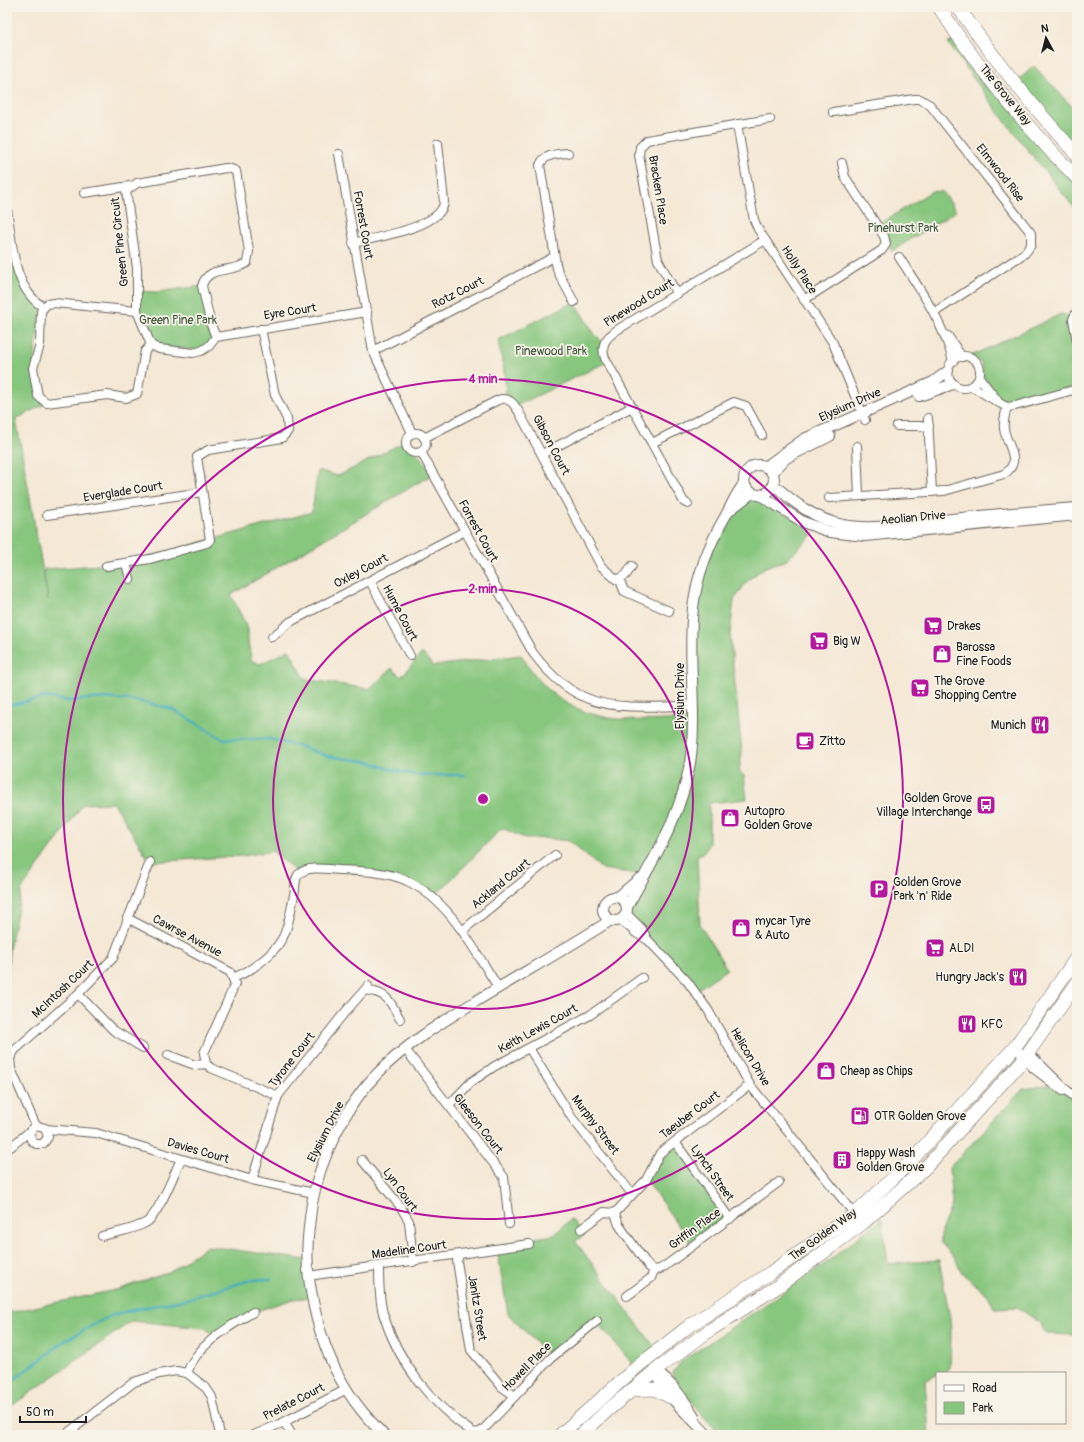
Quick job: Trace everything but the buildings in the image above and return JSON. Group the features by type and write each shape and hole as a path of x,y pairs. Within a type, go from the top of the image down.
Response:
{"main road":[{"name":"The Grove Way","path":"939,7 967,48 1007,99 1077,178"},
{"name":"The Grove Way","path":"958,7 986,47 1026,97 1077,156"},
{"name":"The Golden Way","path":"560,1435 581,1415 653,1354 689,1326 770,1273 859,1219 1015,1047 1077,957"},
{"path":"1077,966 1064,975 1077,983"},
{"name":"The Golden Way","path":"581,1435 655,1371 710,1330 776,1287 859,1219 926,1167 1026,1056 1077,983"},
{"path":"626,1378 655,1371 653,1354"},
{"path":"632,1390 654,1389 670,1397"}],"street":[{"name":"Elmwood Rise","path":"834,112 914,99 925,101 930,105 1031,233 1031,245 1026,253 935,312"},
{"name":"Bracken Place","path":"677,294 658,260 639,155 640,147 643,142 647,140 770,119"},
{"name":"Holly Place","path":"737,124 754,220 765,240 833,343 864,417"},
{"path":"353,243 405,231 439,215 444,206 444,202 438,143"},
{"path":"568,153 550,156 544,159 540,165 554,257 558,272 574,302"},
{"name":"Forrest Court","path":"339,154 353,243 367,312 373,351 412,434"},
{"path":"804,300 882,250 886,244 884,236 845,178 842,164"},
{"name":"Green Pine Circuit","path":"84,193 226,168 232,168 236,171 249,257 247,262 242,266 212,272 204,280 202,286 216,337"},
{"name":"Green Pine Circuit","path":"130,186 126,191 137,268 137,311 151,345"},
{"path":"7,210 9,237 19,277 29,295 43,308"},
{"name":"Pinewood Court","path":"688,504 684,502 605,358 602,348 604,343 613,333 765,240"},
{"name":"Rotz Court","path":"373,351 554,257"},
{"path":"899,257 935,312 944,331 953,361"},
{"path":"137,311 54,303 48,304 43,308 39,321 40,344 33,368 38,396 47,403 107,396 126,398 136,394 145,351 151,345 159,349 193,353 201,351 209,346 216,337"},
{"path":"1077,311 1073,319 1077,341"},
{"name":"Eyre Court","path":"216,337 367,312"},
{"path":"106,566 164,556 207,543 210,540 197,457 208,450 282,438 288,431 288,419 275,395 261,329"},
{"path":"944,331 962,357"},
{"path":"962,357 972,358 976,362 980,370 979,377 972,386 963,388 953,384 950,380 948,371 953,361 962,357"},
{"name":"Elysium Drive","path":"769,470 798,451 934,382 948,371"},
{"path":"828,498 944,491 1004,474 1010,470 1014,461 1004,429 1004,405 979,377"},
{"name":"Elysium Drive","path":"864,417 930,391 953,384"},
{"path":"972,386 1004,405 1015,406 1077,388"},
{"name":"Gibson Court","path":"424,438 498,400 506,399 514,403 601,566 615,579 620,580 624,591 669,611"},
{"path":"652,443 734,402 746,406 762,435"},
{"path":"542,454 632,407"},
{"path":"897,426 929,422 932,492"},
{"path":"418,433 424,438 426,446 421,452 413,453 407,448 406,441 412,434 418,433"},
{"path":"857,446 859,496"},
{"name":"Forrest Court","path":"421,452 533,653 546,671 562,685 578,695 611,706 693,706"},
{"path":"757,466 769,470 773,484 770,489 756,494 744,484 744,477 751,468 757,466"},
{"name":"Elysium Drive","path":"384,1435 368,1420 345,1390 322,1336 312,1301 308,1276 306,1247 314,1193 325,1158 343,1122 376,1074 421,1036 498,987 618,915 644,875 666,838 682,798 692,751 692,626 696,589 707,552 731,502 744,484"},
{"name":"Aeolian Drive","path":"773,484 791,501 805,510 830,521 855,526 889,526 994,514 1077,508"},
{"name":"Everglade Court","path":"47,515 202,492"},
{"name":"Elysium Drive","path":"726,514 737,503 756,494"},
{"name":"Aeolian Drive","path":"756,494 803,522 845,535 865,536 1077,515"},
{"name":"Oxley Court","path":"272,638 290,622 465,531"},
{"path":"126,563 130,579"},
{"path":"620,580 632,566"},
{"name":"Hume Court","path":"370,581 410,656"},
{"name":"Ackland Court","path":"462,931 555,855"},
{"name":"McIntosh Court","path":"32,1133 11,1069 10,1058 18,1047 78,994 112,958 150,862"},
{"path":"278,1096 211,1068 206,1064 204,1053 234,984 233,978 246,973 263,960 282,939 295,892 295,882 298,874 310,869 366,871 406,880 422,888 440,904 462,931 498,987"},
{"name":"Elysium Drive","path":"618,915 603,907 607,900 618,897 644,875"},
{"path":"618,897 622,899 618,915"},
{"name":"Helicon Drive","path":"618,915 642,929 647,939 695,991 726,1040 750,1085 859,1219"},
{"name":"Cawrse Avenue","path":"127,918 230,972 233,978"},
{"name":"Keith Lewis Court","path":"449,1105 471,1082 495,1066 590,1014 642,978"},
{"name":"Tyrone Court","path":"252,1180 278,1096 366,988 386,995 400,1019"},
{"path":"78,994 114,1030 143,1048"},
{"path":"1015,1047 1076,1099"},
{"name":"Murphy Street","path":"530,1048 572,1118 632,1194"},
{"name":"Gleeson Court","path":"405,1049 427,1080 449,1105 504,1177 509,1224"},
{"path":"168,1055 195,1065 206,1064"},
{"name":"Taeuber Court","path":"617,1210 646,1180 660,1153 750,1085"},
{"name":"Davies Court","path":"75,1131 47,1139 39,1145 32,1133 42,1126 46,1129 75,1131 96,1133 252,1180 314,1193"},
{"path":"46,1129 48,1134 47,1139"},
{"path":"7,1150 32,1133"},
{"name":"Lynch Street","path":"675,1142 730,1219"},
{"path":"102,1236 137,1227 155,1214 181,1159"},
{"name":"Lyn Court","path":"362,1160 409,1220 413,1262"},
{"name":"Griffin Place","path":"628,1296 651,1278 654,1270 665,1266 780,1182"},
{"path":"581,1228 604,1212 617,1210 619,1225 649,1267 654,1270"},
{"name":"Madeline Court","path":"308,1276 459,1255 512,1244 529,1244"},
{"name":"Janitz Street","path":"459,1255 457,1261 471,1350 502,1387 515,1396"},
{"name":"Howell Place","path":"379,1267 380,1296 383,1314 398,1349 412,1373 424,1390 465,1427 477,1433 482,1431 557,1352 596,1321"},
{"path":"187,1373 190,1364 215,1336 253,1312"},
{"path":"65,1435 134,1382 159,1374 176,1371 187,1373 206,1388 212,1397 220,1435"},
{"path":"655,1371 660,1385 705,1432"},
{"path":"655,1371 668,1380 684,1399 705,1432"},
{"name":"Prelate Court","path":"254,1435 284,1422 345,1390"},
{"path":"284,1422 292,1435"}],"green space":[{"path":"961,39 1077,178 1077,211 1007,124 948,43"},
{"path":"1034,66 1077,112 1077,153 1015,83"},
{"name":"Pinehurst Park","path":"932,191 943,192 956,211 892,251 878,225"},
{"path":"7,210 19,277 41,311 33,368 47,403 16,419 43,572 45,569 126,563 312,512 318,470 338,476 406,441 407,448 417,453 433,474 231,595 248,629 248,642 252,661 260,664 289,650 305,679 369,689 392,668 401,677 422,653 433,666 521,655 538,679 557,697 574,707 592,714 631,720 693,719 695,594 727,513 749,491 811,525 812,535 787,560 765,567 748,580 734,600 730,635 742,753 739,771 744,776 747,799 709,803 709,843 704,853 697,855 700,925 727,969 695,991 626,913 644,875 602,869 569,841 544,838 526,839 502,828 433,898 406,880 334,870 299,874 272,851 242,856 150,862 114,803 83,804 22,889 9,950 7,985"},
{"name":"Green Pine Park","path":"202,286 216,337 201,351 151,345 141,323 137,291 156,292"},
{"name":"Pinewood Park","path":"574,302 594,333 604,343 607,362 516,406 506,399 505,377 498,340"},
{"path":"1061,314 1071,316 1070,321 1077,358 1076,386 1020,402 1002,400 983,376 982,364 971,356"},
{"path":"1053,1085 1077,1100 1077,1335 1045,1334 1041,1323 1017,1307 994,1308 988,1295 962,1273 955,1258 941,1243 941,1231 952,1204 949,1168 1023,1089"},
{"path":"675,1142 730,1219 693,1246 646,1180 660,1153"},
{"path":"882,1218 888,1264 939,1260 950,1318 950,1368 942,1372 936,1372 936,1375 925,1381 929,1435 721,1435 703,1416 673,1377 673,1372 681,1362 826,1263"},
{"path":"571,1219 585,1235 575,1241 657,1350 636,1368 596,1321 551,1358 508,1314 497,1249 512,1247 512,1242 554,1235"},
{"path":"207,1246 307,1260 312,1297 294,1299 253,1312 215,1336 205,1328 132,1321 7,1409 7,1313 120,1289 169,1272"}],"waterway":[{"path":"7,706 46,697 68,701 104,698 138,701 172,709 223,739 270,739 305,748 327,756 370,762 393,770 417,775 465,775"},
{"path":"7,1385 66,1340 112,1315 183,1300 251,1280 271,1279"}],"place":[{"name":"Drakes","path":"933,626"},
{"name":"Big W","path":"819,641"},
{"name":"Barossa Fine Foods","path":"942,654"},
{"name":"The Grove Shopping Centre","path":"920,688"},
{"name":"Munich","path":"1040,725"},
{"name":"Zitto","path":"805,741"},
{"name":"Golden Grove Village Interchange","path":"986,805"},
{"name":"Autopro Golden Grove","path":"730,818"},
{"name":"Golden Grove Park 'n' Ride","path":"879,889"},
{"name":"mycar Tyre & Auto","path":"741,928"},
{"name":"ALDI","path":"935,948"},
{"name":"Hungry Jack's","path":"1018,977"},
{"name":"KFC","path":"967,1024"},
{"name":"Cheap as Chips","path":"826,1071"},
{"name":"OTR Golden Grove","path":"860,1116"},
{"name":"Happy Wash Golden Grove","path":"842,1160"}]}
